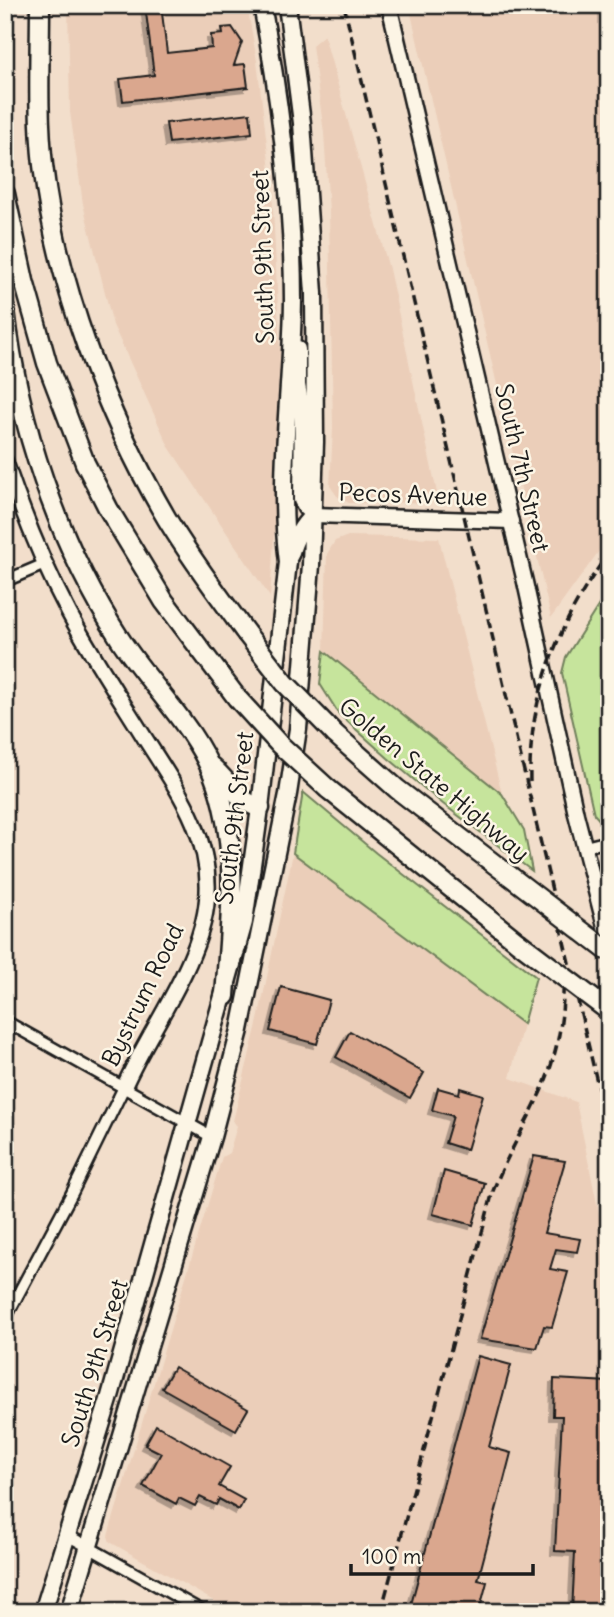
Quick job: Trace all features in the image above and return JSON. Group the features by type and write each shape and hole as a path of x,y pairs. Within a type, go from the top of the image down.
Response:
{"highway":[{"name":"Golden State Highway","path":"40,5 43,164 48,198 68,282 100,380 142,475 167,520 246,633 285,683 335,734 397,789 609,952"},
{"path":"40,78 48,5"},
{"path":"5,194 24,281 47,363 85,463 150,579 195,644 237,698 279,744 328,789 518,942 609,1011"},
{"path":"5,310 19,389 33,443 60,521 76,557 121,642 209,765 226,779 239,797 260,808"},
{"path":"209,765 228,824 233,876 225,996"}],"main road":[{"name":"South 9th Street","path":"43,1612 109,1400 225,996 244,922 260,808 288,562 284,530 293,302 280,125 262,5"},
{"name":"South 9th Street","path":"69,1612 212,1137 240,1030 288,794 302,678 315,442 314,293 302,123 287,5"},
{"path":"280,125 302,123"},
{"path":"288,562 296,537 313,515"},
{"path":"260,808 281,802 288,794"}],"street":[{"name":"South 7th Street","path":"389,5 609,942"},
{"path":"293,302 298,330 298,384 302,408 301,500 313,515"},
{"name":"Bystrum Road","path":"5,461 28,527 93,655 186,802 201,840 208,875 207,900 197,946 142,1048 72,1193 5,1319"},
{"name":"Pecos Avenue","path":"313,515 511,521"},
{"path":"5,581 45,564"},
{"path":"585,847 609,841"},
{"path":"5,1021 212,1137"},
{"path":"67,1535 204,1612"}],"shaded area":[{"path":"68,5 247,5 257,61 272,187 280,351 277,495 270,597 169,447 113,325 83,204 70,112"},
{"path":"409,5 609,5 609,537 551,618"},
{"path":"324,35 389,269 439,502 349,503 337,496 330,486 333,428 329,212 324,133 312,45"},
{"path":"348,536 439,538 502,794 324,651 327,554 335,541"},
{"path":"293,853 523,1024 510,1078 576,1102 609,1262 609,1612 233,1612 110,1542 108,1536 222,1157 229,1153 237,1126 233,1121 258,1020"}],"green space":[{"path":"609,589 609,827 594,814 562,673 566,657"},
{"path":"324,651 502,794 524,830 532,871 443,804 339,714 320,684"},
{"path":"303,792 376,853 536,977 523,1024 293,853"}],"building":[{"path":"145,5 161,5 167,53 212,48 211,35 223,34 222,28 232,27 242,42 234,65 245,64 248,87 123,101 120,79 154,75"},
{"path":"250,113 252,133 169,143 166,123"},
{"path":"281,987 329,1000 317,1044 270,1031"},
{"path":"350,1031 424,1073 410,1098 336,1057"},
{"path":"438,1088 459,1094 460,1088 483,1095 467,1150 445,1143 453,1116 432,1110"},
{"path":"534,1156 565,1161 544,1233 580,1239 577,1252 556,1249 550,1269 568,1272 552,1327 544,1326 537,1348 480,1339"},
{"path":"444,1171 485,1183 473,1225 433,1214"},
{"path":"478,1356 511,1365 489,1447 511,1453 478,1580 487,1582 479,1612 409,1612"},
{"path":"174,1367 248,1409 236,1430 162,1388"},
{"path":"554,1379 609,1382 609,1612 572,1612 575,1552 555,1551 562,1416 553,1416"},
{"path":"156,1425 230,1467 219,1486 244,1500 239,1510 219,1499 216,1505 200,1497 195,1506 179,1498 176,1504 143,1486 161,1453 145,1445"}],"railway":[{"path":"344,5 609,1133"},
{"path":"530,782 534,720 550,661 575,605 609,553"},
{"path":"381,1612 493,1191 553,1060 562,1014 562,967"}]}
